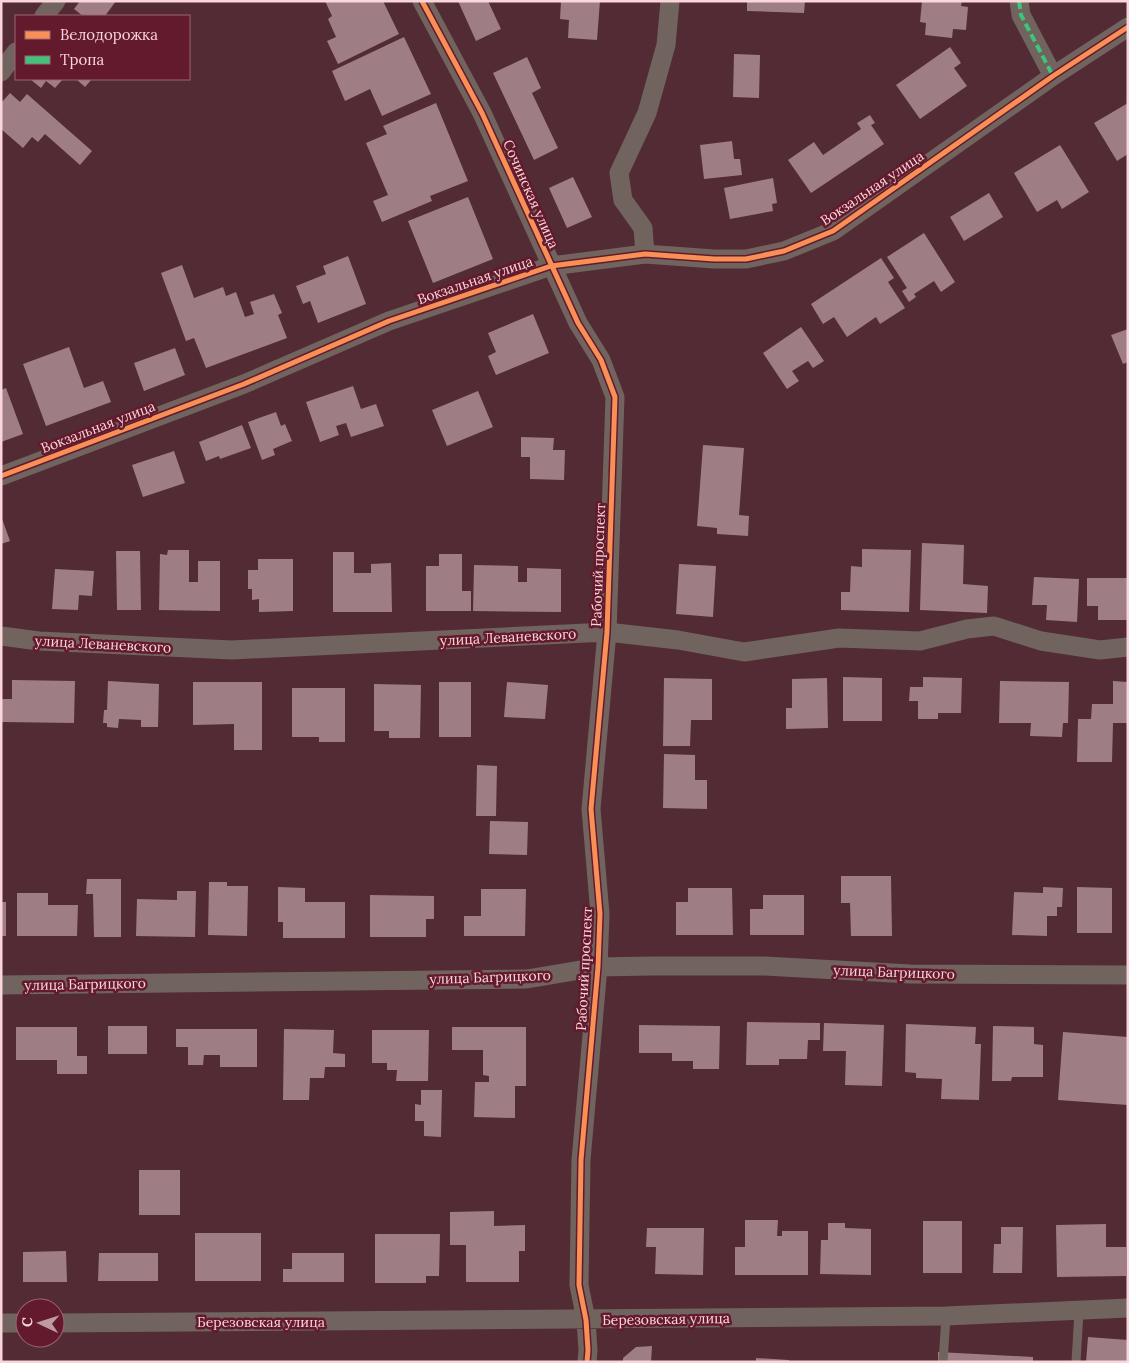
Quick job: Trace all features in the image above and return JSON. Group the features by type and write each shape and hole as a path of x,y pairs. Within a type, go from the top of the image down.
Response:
{"street":[{"path":"45,15 56,1"},
{"name":"Сочинская улица","path":"422,1 482,113 578,323 601,360 615,397"},
{"path":"645,254 642,228 623,200 619,174 646,113 666,45 670,1"},
{"path":"1020,1 1020,15 1053,76"},
{"name":"Вокзальная улица","path":"1,476 244,384 388,321 551,266 645,254 714,259 746,259 784,251 833,231 1053,76 1128,27"},
{"path":"1,72 15,53"},
{"name":"Рабочий проспект","path":"587,1362 586,1320 579,1286 581,1160 598,967 600,914 591,809 606,632 615,397"},
{"name":"улица Леваневского","path":"1,636 39,641 232,650 606,632 678,640 744,652 840,638 920,641 967,629 994,626 1042,640 1100,650 1128,647"},
{"name":"улица Багрицкого","path":"1,985 527,979 598,967 765,966 910,974 1128,975"},
{"name":"Березовская улица","path":"65,1323 946,1316 1128,1308"},
{"path":"1,1323 15,1323"}],"lane":[{"path":"1076,1362 1079,1311"},
{"path":"943,1362 946,1316"}],"building":[{"path":"80,1 116,1 106,15 82,15 74,9"},
{"path":"325,1 383,1 399,34 338,64 327,41 336,37 328,19 332,16"},
{"path":"458,1 488,1 501,29 476,41"},
{"path":"561,1 600,1 597,40 568,38 569,20 560,19"},
{"path":"747,1 805,1 804,13 747,11"},
{"path":"922,1 962,1 961,6 968,7 966,30 953,29 952,38 925,35 926,23 920,22"},
{"path":"404,37 431,94 382,116 370,89 345,101 332,71"},
{"path":"950,47 961,63 954,68 967,86 920,119 896,85"},
{"path":"734,54 760,55 759,98 733,97"},
{"path":"527,57 541,88 532,93 558,148 534,160 493,73"},
{"path":"31,80 62,80 55,88 46,81 41,88"},
{"path":"77,80 91,80 85,87"},
{"path":"10,93 20,102 27,94 92,151 80,165 45,134 38,142 32,137 23,148 1,129 1,103"},
{"path":"436,103 468,181 430,196 432,201 382,222 373,201 388,195 366,143 387,134 383,126"},
{"path":"1128,103 1128,154 1117,161 1094,123"},
{"path":"870,115 875,123 871,125 884,144 811,193 788,160 814,142 823,155 861,129 857,123"},
{"path":"732,141 734,159 740,159 742,175 704,179 700,145"},
{"path":"1060,145 1089,192 1062,209 1057,200 1037,212 1014,173"},
{"path":"573,177 592,217 567,228 549,188"},
{"path":"773,178 777,203 772,204 773,211 730,219 724,188"},
{"path":"989,193 1003,217 964,241 950,217"},
{"path":"468,197 493,259 433,283 408,221"},
{"path":"924,233 955,282 941,292 934,281 914,294 916,297 909,302 902,291 907,288 887,257"},
{"path":"348,256 366,304 318,323 310,301 303,304 296,286 326,274 323,266"},
{"path":"881,258 894,278 888,282 905,308 880,324 876,317 847,337 834,317 823,324 811,304"},
{"path":"182,265 194,298 223,287 226,296 236,292 245,317 254,314 250,302 274,294 282,313 278,315 287,338 206,368 194,338 186,341 161,273"},
{"path":"533,314 549,353 496,375 488,356 496,352 488,333"},
{"path":"801,327 824,361 813,368 808,361 792,371 799,381 787,389 763,353"},
{"path":"1128,329 1128,362 1123,364 1111,335"},
{"path":"69,347 84,388 103,381 111,402 46,426 23,364"},
{"path":"175,348 185,375 144,391 134,363"},
{"path":"353,386 361,409 376,404 384,426 351,437 346,423 336,426 339,435 320,442 306,402"},
{"path":"6,388 23,434 1,442 1,390"},
{"path":"478,391 493,427 447,446 432,410"},
{"path":"276,412 281,426 285,424 292,441 273,449 275,455 262,460 248,422"},
{"path":"242,425 251,448 220,459 219,456 206,461 199,442"},
{"path":"521,437 554,438 553,450 565,450 564,480 530,479 530,457 521,457"},
{"path":"703,445 744,448 739,515 749,516 748,536 717,534 717,528 697,526"},
{"path":"174,451 185,483 143,497 132,465"},
{"path":"1,516 10,541 1,544"},
{"path":"922,543 964,545 963,584 988,586 987,613 920,610"},
{"path":"862,549 911,550 909,612 841,610 841,592 850,592 851,566 862,567"},
{"path":"168,550 189,550 189,582 198,582 198,561 220,561 220,611 159,610 160,554 167,555"},
{"path":"116,551 140,551 141,610 117,610"},
{"path":"333,552 354,552 354,573 371,573 371,564 391,563 392,612 333,612"},
{"path":"439,554 462,554 462,591 471,591 471,611 426,611 426,566 439,566"},
{"path":"258,559 293,559 293,611 259,612 259,599 252,600 252,589 248,589 248,570 258,570"},
{"path":"679,564 716,566 713,617 676,614"},
{"path":"474,565 518,566 518,582 527,582 527,568 561,569 561,612 473,611"},
{"path":"55,569 94,571 92,596 79,595 78,610 52,609"},
{"path":"1034,577 1079,579 1077,622 1046,620 1047,605 1032,605"},
{"path":"1087,578 1128,578 1128,620 1098,620 1098,606 1087,606"},
{"path":"843,677 882,678 882,721 843,721"},
{"path":"923,677 962,678 961,713 938,713 938,719 918,719 918,701 909,701 910,687 923,687"},
{"path":"664,678 712,679 712,720 691,720 690,746 663,746"},
{"path":"827,678 828,728 786,729 786,708 792,708 792,679"},
{"path":"12,680 75,681 74,723 2,722 2,699 12,699"},
{"path":"108,681 159,684 158,727 141,727 141,720 119,719 118,728 107,727 107,723 103,723 104,710 107,710"},
{"path":"1000,681 1069,682 1068,723 1063,723 1062,737 1030,736 1031,723 999,723"},
{"path":"1113,681 1128,682 1128,723 1113,723 1112,762 1077,762 1078,719 1091,719 1092,704 1113,704"},
{"path":"193,682 262,682 262,750 234,750 234,724 193,725"},
{"path":"439,682 471,682 471,737 439,737"},
{"path":"507,682 548,685 545,719 504,717"},
{"path":"374,684 421,685 420,738 389,738 389,731 374,731"},
{"path":"292,688 345,688 345,742 319,742 319,737 292,737"},
{"path":"664,754 695,755 695,780 707,780 707,809 663,808"},
{"path":"477,765 497,766 496,816 476,816"},
{"path":"490,821 528,822 527,855 489,854"},
{"path":"841,876 891,876 892,936 851,936 850,903 841,903"},
{"path":"87,879 121,879 121,937 94,937 93,894 86,894"},
{"path":"209,882 227,882 227,886 248,886 247,936 208,935"},
{"path":"278,887 305,888 305,902 345,902 345,938 283,938 283,922 278,922"},
{"path":"1043,887 1063,888 1062,907 1057,907 1057,916 1047,916 1047,936 1012,935 1014,892 1043,893"},
{"path":"1077,887 1112,888 1112,933 1077,933"},
{"path":"688,888 732,888 733,935 676,935 676,902 688,902"},
{"path":"481,889 526,889 525,936 464,936 464,916 481,916"},
{"path":"177,891 196,891 195,937 136,936 137,899 177,900"},
{"path":"17,893 48,893 48,905 78,905 77,936 17,936"},
{"path":"370,895 434,896 434,919 426,919 426,937 370,937"},
{"path":"763,895 804,895 804,935 750,935 750,909 763,909"},
{"path":"1,902 6,902 6,936 1,936"},
{"path":"747,1022 820,1023 820,1040 808,1040 807,1059 779,1059 779,1065 746,1065"},
{"path":"824,1023 884,1025 882,1086 845,1085 846,1051 823,1051"},
{"path":"906,1024 976,1027 975,1044 981,1044 979,1100 941,1099 942,1079 916,1078 916,1073 905,1072"},
{"path":"639,1025 720,1026 719,1069 693,1069 693,1061 672,1061 672,1053 639,1053"},
{"path":"108,1026 147,1026 147,1054 108,1054"},
{"path":"993,1026 1034,1027 1034,1044 1043,1045 1043,1077 1012,1077 1011,1081 992,1081"},
{"path":"16,1027 77,1027 77,1056 87,1056 87,1074 57,1074 57,1060 16,1060"},
{"path":"452,1027 526,1027 526,1086 515,1086 515,1118 474,1117 475,1082 489,1082 489,1076 483,1075 483,1050 452,1050"},
{"path":"176,1029 257,1029 257,1067 220,1067 220,1055 204,1055 203,1065 188,1065 188,1047 176,1047"},
{"path":"284,1029 334,1030 333,1053 345,1054 345,1067 325,1067 324,1078 310,1078 309,1100 283,1100"},
{"path":"372,1030 429,1030 428,1081 396,1081 397,1070 387,1070 387,1063 372,1063"},
{"path":"1063,1032 1128,1037 1128,1105 1058,1100"},
{"path":"421,1090 442,1090 441,1137 424,1136 424,1121 415,1121 415,1104 421,1105"},
{"path":"139,1170 180,1170 180,1215 139,1215"},
{"path":"494,1211 494,1226 525,1225 525,1251 519,1251 519,1282 466,1282 466,1245 450,1245 450,1212"},
{"path":"745,1220 778,1220 777,1236 782,1236 782,1231 808,1231 808,1275 735,1275 735,1247 745,1247"},
{"path":"923,1221 962,1221 962,1273 923,1273"},
{"path":"828,1223 845,1223 845,1228 871,1229 871,1275 820,1274 821,1240 828,1240"},
{"path":"1106,1224 1106,1247 1126,1247 1126,1276 1057,1277 1056,1225"},
{"path":"1001,1227 1023,1227 1022,1273 993,1273 994,1244 1001,1244"},
{"path":"647,1228 704,1228 703,1275 655,1274 656,1247 646,1247"},
{"path":"195,1233 261,1233 261,1281 195,1281"},
{"path":"375,1234 440,1234 439,1276 426,1276 426,1283 375,1283"},
{"path":"66,1251 67,1282 23,1282 23,1252"},
{"path":"99,1253 158,1253 158,1281 98,1281"},
{"path":"292,1253 344,1253 344,1282 283,1282 283,1269 292,1269"},
{"path":"1088,1337 1128,1340 1128,1362 1086,1362"},
{"path":"652,1346 651,1362 623,1362 623,1358 636,1347"},
{"path":"938,1352 1033,1357 1033,1362 938,1362"},
{"path":"756,1358 789,1360 789,1362 756,1362"}],"marked path":[{"path":"1019,1 1021,15 1053,76"}],"cycle path":[{"path":"422,1 482,113 578,323 601,360 615,397 607,632 591,809 600,914 598,967 581,1160 579,1285 586,1320 587,1362"},
{"path":"1,476 244,384 389,321 551,266 645,254 714,259 746,259 784,251 833,231 1053,76 1128,27"}]}
